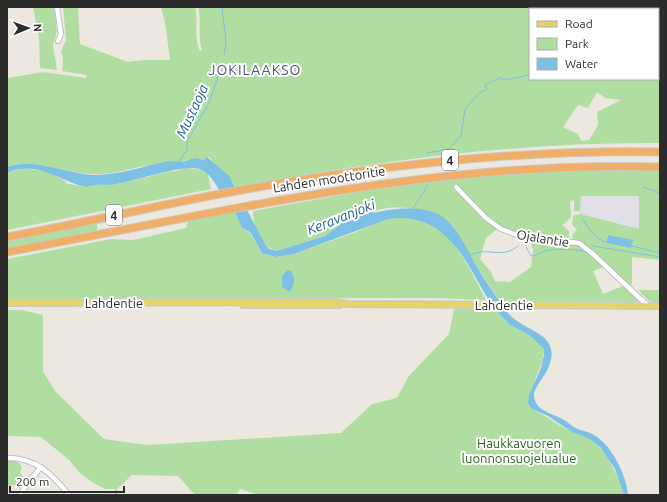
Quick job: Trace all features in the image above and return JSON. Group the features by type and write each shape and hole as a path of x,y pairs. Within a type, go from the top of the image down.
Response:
{"highway":[{"name":"Lahden moottoritie","path":"7,236 222,193 438,161 570,152 660,152"},
{"name":"Lahden moottoritie","path":"7,252 249,204 392,181 512,170 660,167"}],"main road":[{"name":"Lahdentie","path":"7,303 279,304 333,302 347,304 660,306"}],"street":[{"path":"57,7 61,34 58,41"},
{"name":"Ojalantie","path":"456,187 486,218 501,229 522,236 579,243 644,300 648,306"},
{"path":"7,458 31,461 42,467 69,495"},
{"path":"20,495 27,484 42,467"}],"shaded area":[{"path":"580,196 639,196 639,229 580,215"}],"green space":[{"path":"33,7 54,7 57,31 53,45 57,70 40,68 39,38"},
{"path":"63,7 78,7 80,44 128,62 144,60 170,60 165,22 161,7 195,7 196,35 200,51 202,50 198,7 632,7 633,8 529,8 529,80 659,80 659,36 660,143 553,146 446,155 340,169 234,188 209,157 204,160 192,159 178,163 151,165 101,174 72,172 29,164 18,164 7,167 7,78 43,72 86,78 86,75 62,71 63,60 61,51 66,40","holes":["597,92 605,98 621,100 597,112 598,125 589,140 581,141 578,134 563,127 578,105 588,108"]},
{"path":"23,168 49,172 67,182 64,183 86,187 92,185 118,184 186,168 198,169 210,175 208,175 211,189 7,230 7,173"},
{"path":"591,170 660,171 660,260 632,257 632,284 629,286 583,244 573,240 572,235 577,229 572,225 573,216 580,214 639,229 639,196 581,196 580,211 574,211 574,200 570,201 571,218 562,225 569,231 569,238 566,240 524,235 500,227 486,238 480,259 491,272 495,281 510,282 531,267 533,249 531,243 532,239 571,244 587,251 604,267 593,271 603,294 623,286 639,298 637,302 499,301 479,268 462,247 448,225 438,217 410,208 389,208 372,213 368,216 360,214 356,218 342,223 325,236 276,251 266,245 258,235 253,217 253,211 397,185 496,175"},
{"path":"235,212 242,228 249,232 262,253 276,257 294,254 356,232 395,215 435,222 454,244 471,271 486,300 437,298 7,299 7,259 111,239 133,240 186,228 188,221"},
{"path":"97,222 97,232 7,248 7,239"},
{"path":"638,290 660,290 660,303 649,301"},
{"name":"Haukkavuoren luonnonsuojelualue","path":"494,308 510,325 529,335 544,349 542,361 534,383 532,409 572,432 592,440 598,445 612,465 624,495 258,495 240,489 236,495 195,495 178,476 132,475 117,489 118,495 115,495 115,489 105,489 92,482 80,473 69,460 41,437 7,436 7,310 22,310 43,315 43,371 55,391 104,439 147,445 341,433 372,404 397,398 408,377 449,334 454,309"},
{"path":"7,460 16,461 22,466 20,473 26,482 21,489 14,485 7,486"}],"water":[{"path":"207,157 229,176 235,188 220,191 206,173 199,169 192,168 171,171 117,184 94,185 86,187 47,172 28,168 17,169 7,173 7,167 18,164 29,164 83,174 103,175 169,161 181,162 194,158 204,160"},
{"path":"369,207 374,213 400,209 419,209 436,213 443,217 448,221 460,237 499,301 489,301 462,255 451,241 439,230 424,222 408,218 388,219 294,254 276,257 262,253 250,232 242,228 235,212 247,210 265,244 269,249 276,251 325,236 342,223 356,218"},
{"path":"608,235 633,240 631,248 607,243"},
{"path":"287,270 291,271 294,276 294,284 290,292 282,287 282,277"},
{"path":"505,307 510,315 517,321 543,337 549,343 552,352 549,367 534,393 537,404 544,411 600,439 617,461 625,479 628,495 624,495 615,469 600,447 590,439 572,432 548,416 532,409 528,403 529,395 541,368 544,349 529,335 510,325 494,308"}],"waterway":[{"name":"Mustaoja","path":"222,7 226,42 224,55"},
{"name":"Mustaoja","path":"179,162 187,150 187,141 209,103 222,65"},
{"path":"427,153 449,149 461,136 465,109 479,93 487,89 485,85 499,78 505,80 529,75"},
{"path":"412,210 428,185"},
{"path":"643,187 660,193"},
{"path":"583,218 592,233 599,239 607,242"},
{"path":"470,255 484,252 501,253 512,250 518,246"},
{"path":"593,246 660,257"},
{"path":"632,246 660,253"},
{"path":"526,247 531,256 555,249 583,251"}],"district":[{"name":"JOKILAAKSO","path":"255,70"}],"water label":[{"name":"Keravanjoki","path":"341,217"}]}
